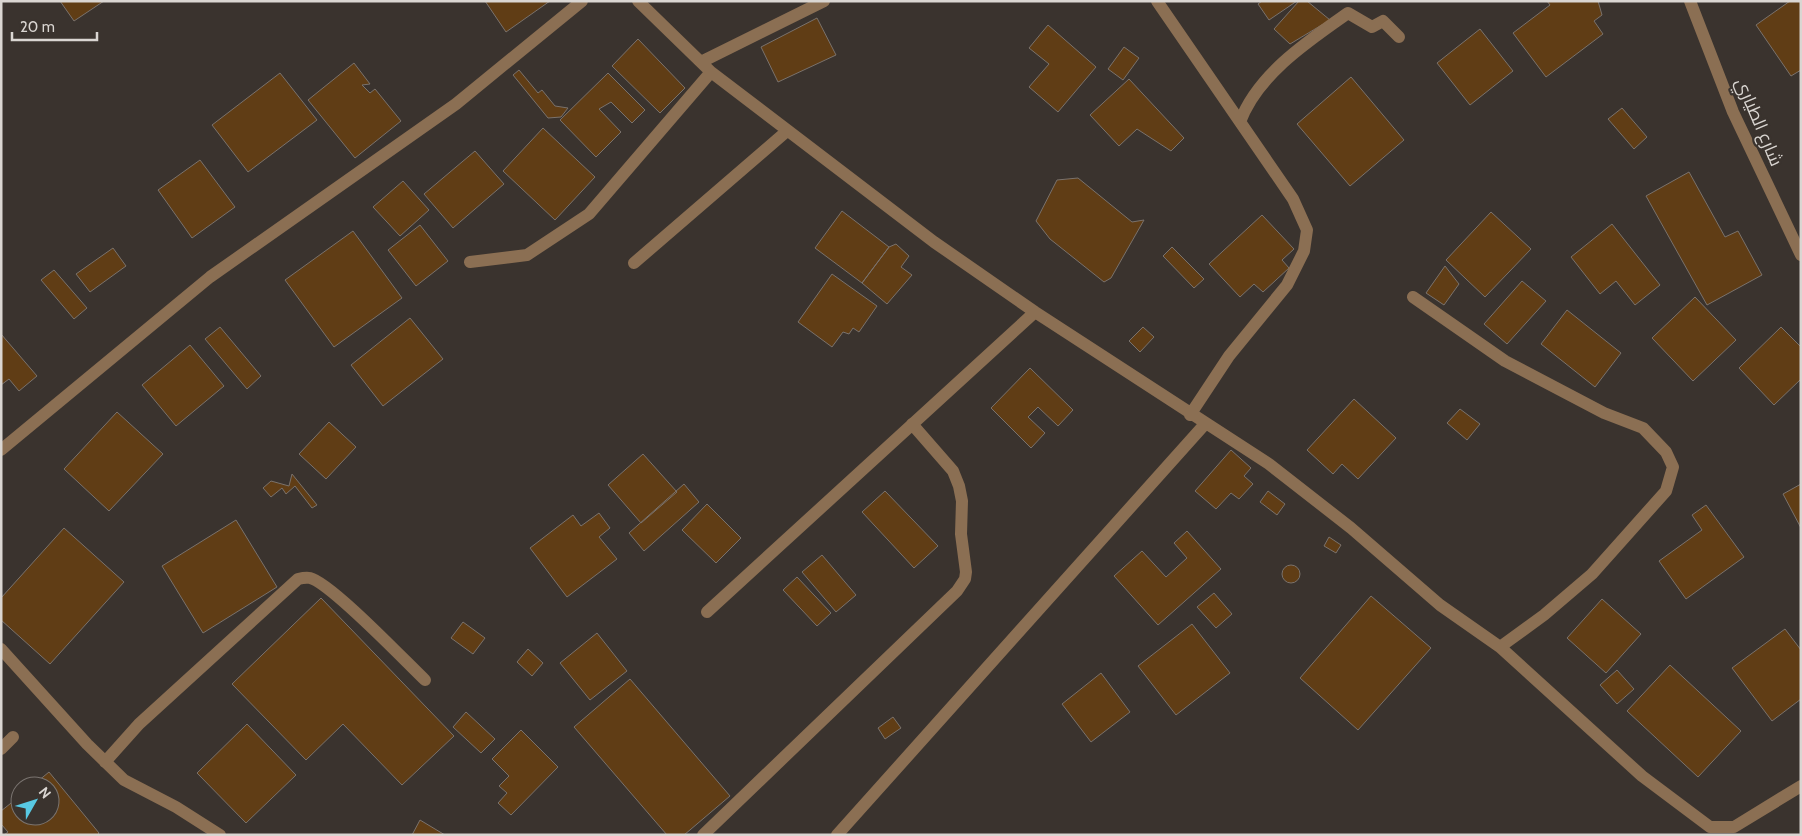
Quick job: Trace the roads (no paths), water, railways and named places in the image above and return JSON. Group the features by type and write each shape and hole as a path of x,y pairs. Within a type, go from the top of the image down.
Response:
{"street":[{"path":"1,450 210,277 456,104 582,1"},
{"path":"638,1 711,72 934,242 1190,415 1269,464 1351,528 1440,605 1500,647 1642,776 1710,827 1734,827 1801,786"},
{"path":"701,62 824,1"},
{"path":"1157,1 1293,199 1307,230 1304,251 1287,285 1229,356 1190,415"},
{"name":"شارع الطياري","path":"1690,1 1733,112 1801,255"},
{"path":"1240,122 1245,109 1273,72 1319,34 1348,14 1372,27 1383,22 1399,37"},
{"path":"470,262 527,255 589,214 711,72"},
{"path":"634,263 787,131"},
{"path":"1413,297 1505,361 1604,413 1643,428 1666,452 1673,467 1666,491 1592,574 1544,615 1500,647"},
{"path":"707,612 1035,312"},
{"path":"702,835 957,591 965,579 966,565 961,534 962,501 954,471 912,424"},
{"path":"837,835 1205,424"},
{"path":"105,762 139,724 298,579 305,578 320,583 349,607 425,680"},
{"path":"1,649 105,762 124,780 176,807 220,835"},
{"path":"1,749 13,738"}]}
